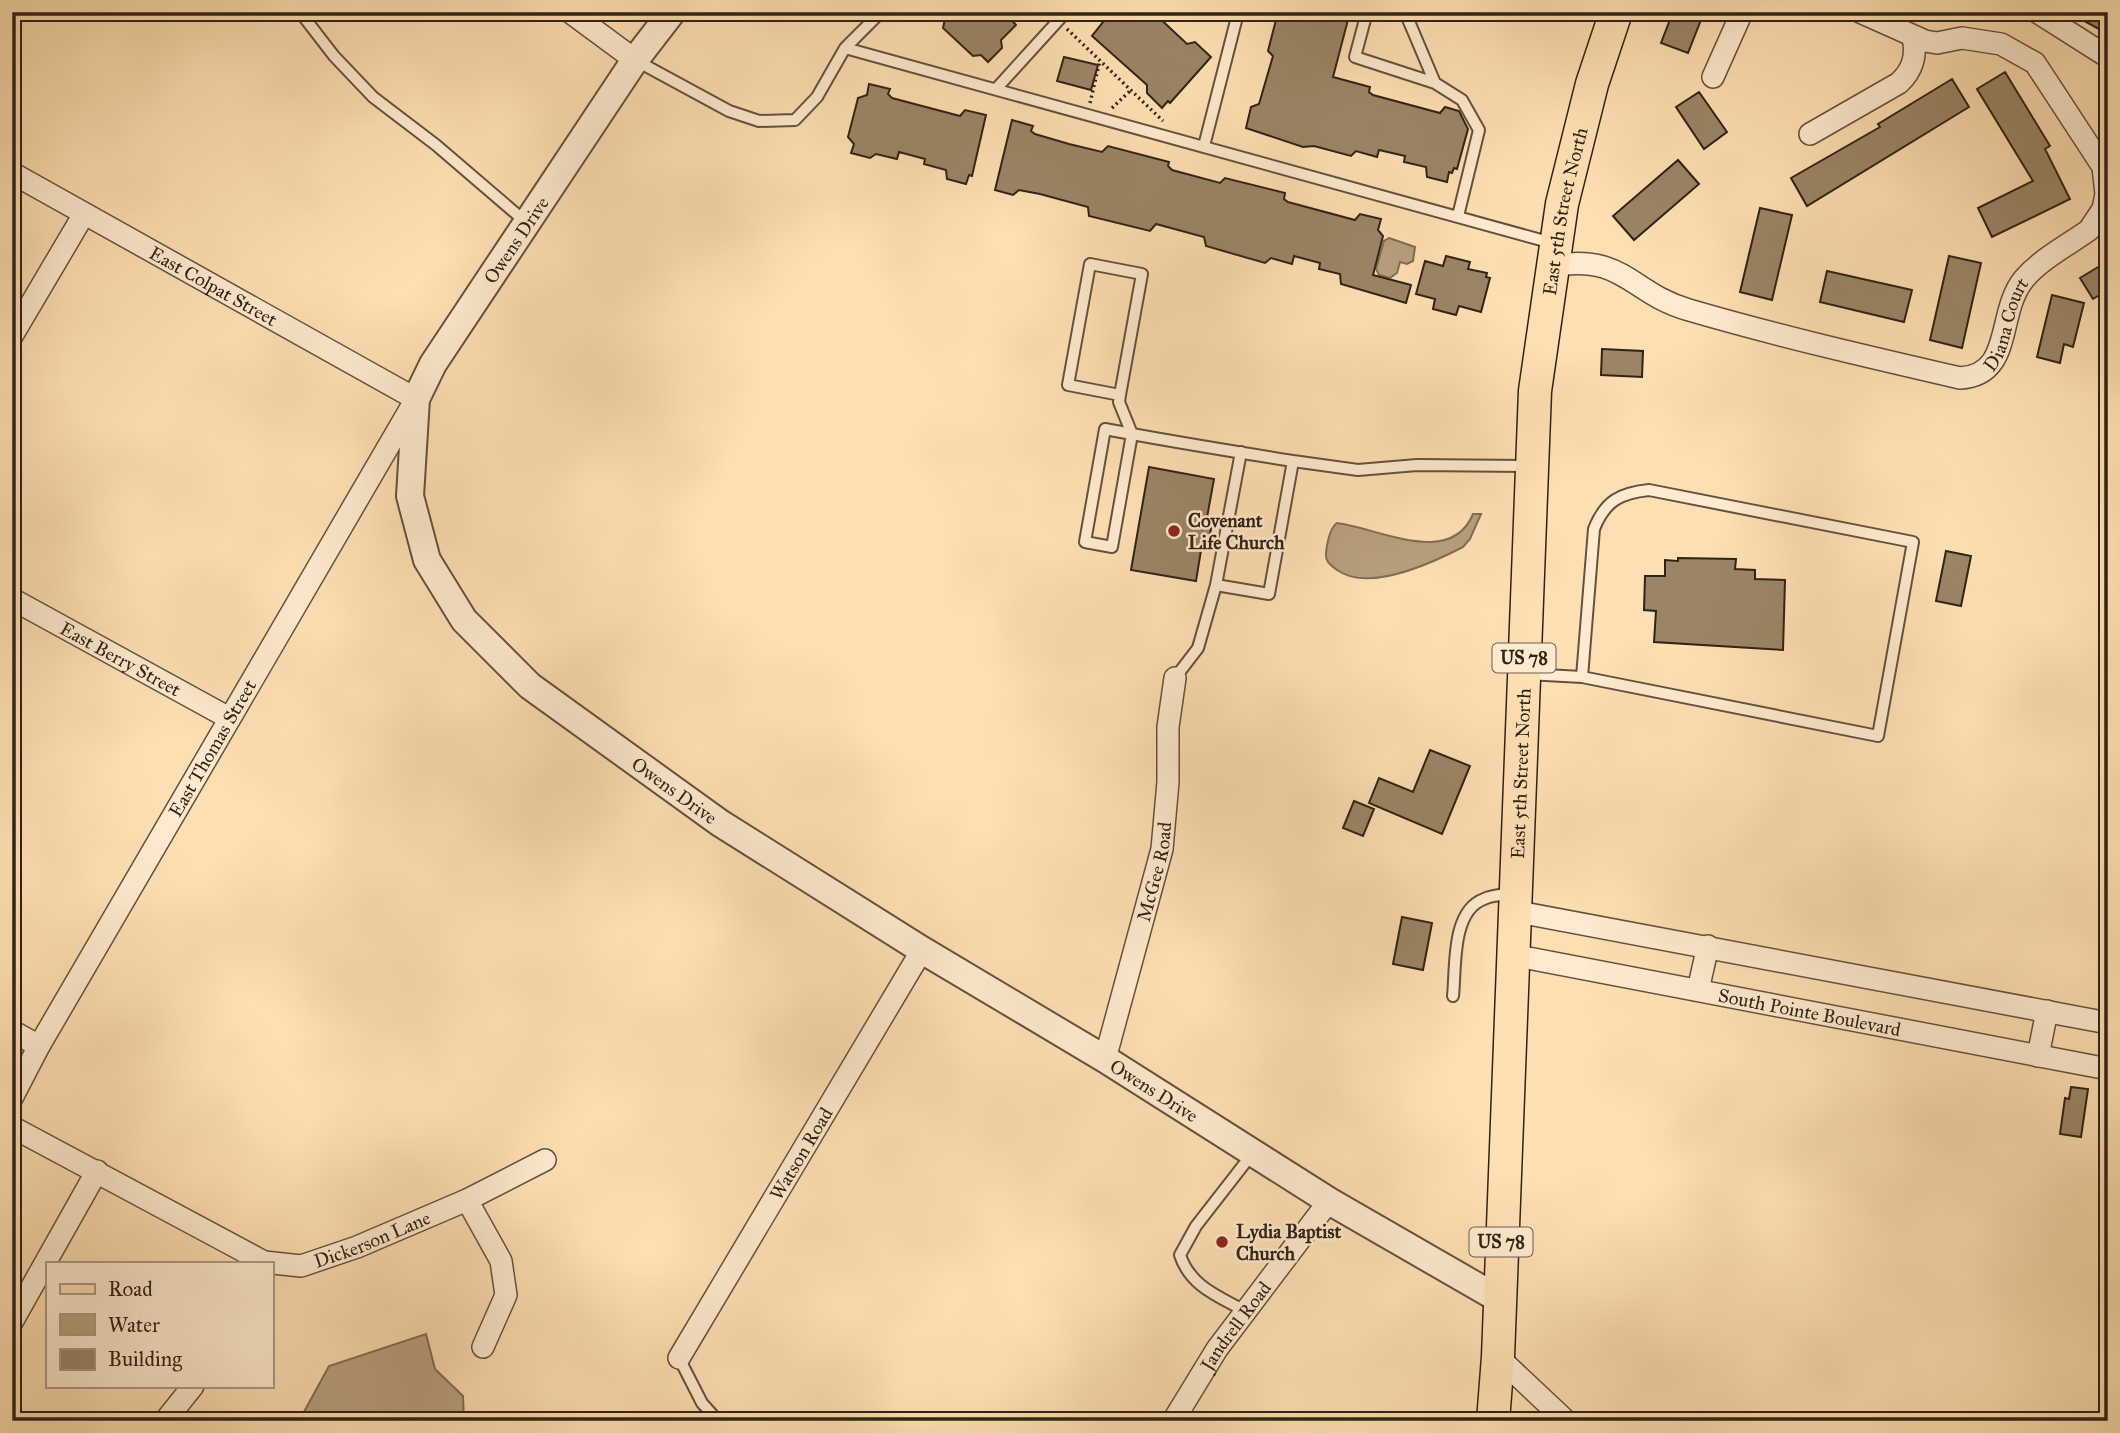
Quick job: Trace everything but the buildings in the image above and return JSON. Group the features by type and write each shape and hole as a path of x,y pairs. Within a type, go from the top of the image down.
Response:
{"main road":[{"name":"East 5th Street North","path":"1493,1421 1498,1357 1531,466 1538,360 1553,255 1576,143 1616,12"}],"street":[{"path":"570,12 635,60"},
{"name":"Owens Drive","path":"672,12 635,60 433,364 416,400 410,496 426,560 464,620 530,686 719,822 1329,1200 1499,1299"},
{"path":"1713,77 1742,12"},
{"name":"Diana Court","path":"1553,255 1572,262 1602,265 1624,274 1664,301 1685,309 1960,378 1981,374 1996,361 2009,304 2016,291 2037,266 2089,230 2097,220 2106,194 2103,167 2035,64 2001,44 1962,38 1937,43 1913,37 1860,12"},
{"path":"2037,12 2108,57"},
{"path":"1810,134 1907,76 1915,57 1913,37"},
{"name":"East Colpat Street","path":"12,173 416,400"},
{"path":"12,336 84,214"},
{"name":"East Thomas Street","path":"12,1098 39,1046 416,400"},
{"name":"East Berry Street","path":"12,599 229,718"},
{"name":"McGee Road","path":"1105,1059 1162,849 1168,782 1168,727 1175,678"},
{"path":"1513,903 1708,946 2108,1023"},
{"path":"1698,990 1708,946"},
{"name":"Watson Road","path":"679,1358 922,950"},
{"name":"South Pointe Boulevard","path":"1512,955 2108,1069"},
{"path":"2038,1056 2047,1011"},
{"path":"12,1031 39,1046"},
{"name":"Dickerson Lane","path":"12,1127 261,1262"},
{"name":"Dickerson Lane","path":"273,1264 301,1266 357,1247 467,1200 545,1160"},
{"path":"12,1322 97,1171"},
{"path":"467,1200 501,1261 506,1295 483,1347"},
{"name":"Jandrell Road","path":"1173,1421 1217,1349 1329,1200"},
{"path":"1498,1357 1566,1421"},
{"path":"165,1421 191,1388"}],"lane":[{"path":"300,12 334,56 373,97 436,145 527,223"},
{"path":"635,60 729,111 759,121 795,120 817,97 845,48 881,12"},
{"path":"1367,12 1355,57 1435,83 1462,100 1479,130 1458,216"},
{"path":"1405,12 1435,83"},
{"path":"1204,146 1238,13"},
{"path":"996,89 1062,16"},
{"path":"845,48 1458,216 1553,255"},
{"path":"1120,395 1068,385 1090,264 1142,274 1119,402 1132,434 1112,547 1085,542 1105,429 1132,434 1241,453 1358,470 1417,465 1531,466"},
{"path":"1175,678 1198,649 1216,585 1241,453"},
{"path":"1216,585 1269,594 1293,461"},
{"path":"1524,674 1581,677 1878,736 1913,542 1649,490 1613,499 1601,512 1594,529 1581,677"},
{"path":"1453,996 1458,938 1464,918 1482,899 1513,903"},
{"path":"1245,1311 1203,1288 1186,1273 1180,1255 1196,1226 1253,1153"},
{"path":"679,1358 702,1403 718,1421"}],"path":[{"path":"1062,16 1100,60 1182,140"},
{"path":"1087,114 1100,60"},
{"path":"1102,118 1131,90"}],"water":[{"path":"1389,238 1415,247 1413,261 1407,264 1400,262 1397,273 1390,278 1379,275 1376,269 1384,241"},
{"path":"1473,514 1481,514 1470,539 1463,547 1435,561 1400,573 1383,577 1350,576 1337,570 1326,559 1329,536 1337,523 1392,537 1431,542 1448,539 1463,530"},
{"path":"426,1334 435,1369 463,1396 464,1421 299,1421 329,1366"}],"place":[{"name":"Covenant Life Church","path":"1174,531"},
{"name":"Lydia Baptist Church","path":"1222,1242"}]}
